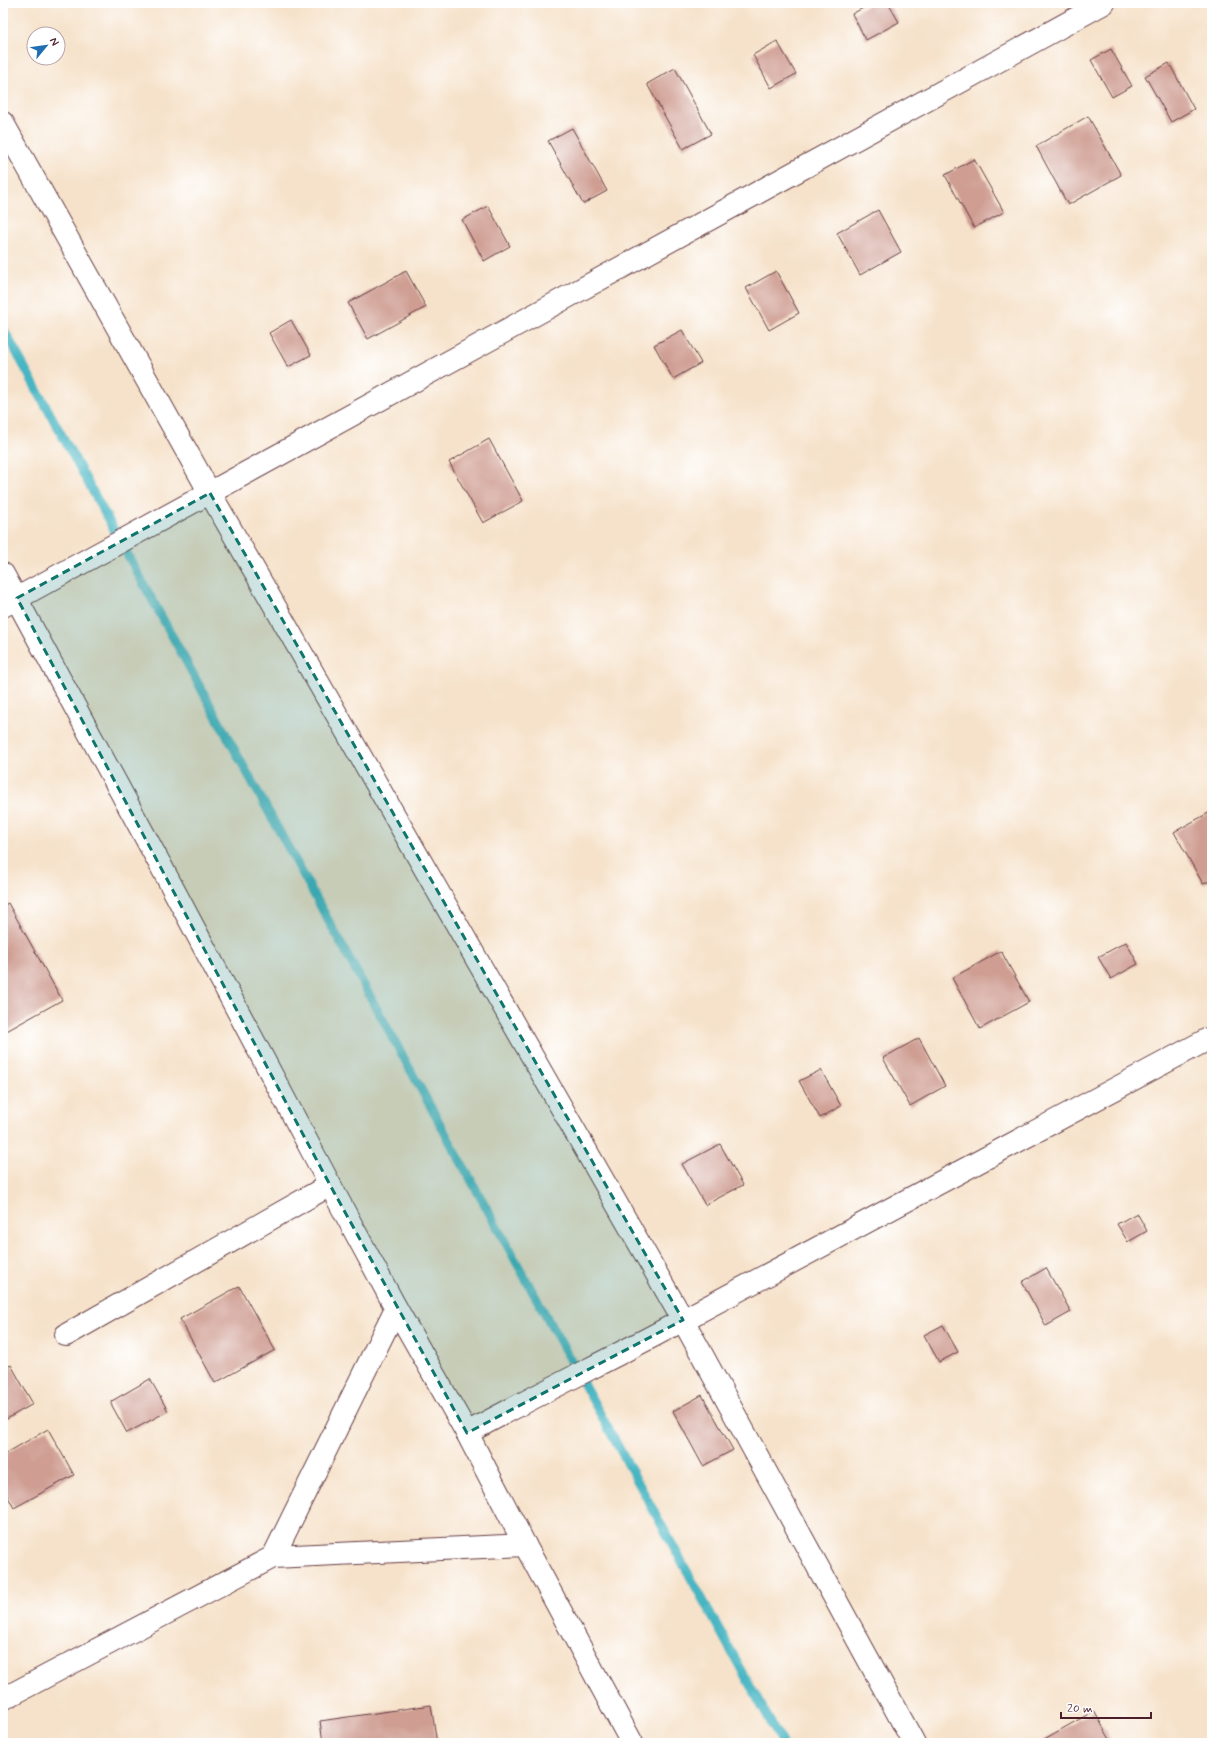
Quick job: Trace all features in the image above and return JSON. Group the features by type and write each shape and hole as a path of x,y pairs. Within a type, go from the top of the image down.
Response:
{"street":[{"path":"10,602 1104,3"},
{"path":"3,123 210,493 683,1320 914,1743"},
{"path":"3,574 10,602 165,872 330,1185 396,1308 466,1433 525,1546 632,1743"},
{"path":"466,1433 522,1402 584,1373 1212,1037"},
{"path":"66,1335 330,1185"},
{"path":"273,1557 396,1308"},
{"path":"3,1698 273,1557 525,1546"}],"highlighted area":[{"path":"210,493 683,1320 467,1433 330,1185 17,598"}],"building":[{"path":"872,3 888,3 899,22 866,40 852,14"},
{"path":"777,41 796,74 771,88 753,55"},
{"path":"1111,49 1132,86 1112,97 1091,60"},
{"path":"1169,63 1194,109 1171,122 1145,76"},
{"path":"675,68 711,134 683,149 647,84"},
{"path":"1088,116 1121,175 1068,205 1036,146"},
{"path":"572,128 607,191 583,204 548,141"},
{"path":"974,159 1004,212 974,228 945,175"},
{"path":"488,206 510,246 484,261 462,220"},
{"path":"878,210 901,252 860,275 837,233"},
{"path":"406,271 426,307 368,339 348,303"},
{"path":"776,271 799,313 769,330 746,288"},
{"path":"291,320 311,355 288,367 269,333"},
{"path":"682,330 701,363 673,379 654,345"},
{"path":"489,439 523,501 483,523 449,462"},
{"path":"1212,811 1212,880 1203,884 1174,832"},
{"path":"8,903 62,1000 3,1033 3,906"},
{"path":"1126,942 1138,964 1111,979 1098,957"},
{"path":"1001,951 1029,1002 980,1029 952,978"},
{"path":"919,1038 945,1086 910,1106 883,1058"},
{"path":"821,1070 841,1106 820,1118 799,1081"},
{"path":"720,1144 743,1185 705,1205 682,1164"},
{"path":"1137,1213 1147,1231 1128,1242 1117,1224"},
{"path":"1046,1268 1071,1312 1046,1326 1022,1282"},
{"path":"239,1286 275,1350 215,1383 180,1319"},
{"path":"943,1325 958,1352 939,1362 924,1335"},
{"path":"11,1365 33,1404 3,1421 3,1369"},
{"path":"150,1379 168,1411 127,1433 110,1402"},
{"path":"702,1395 733,1450 703,1466 673,1411"},
{"path":"48,1429 74,1475 14,1508 3,1488 3,1455"},
{"path":"431,1705 437,1743 323,1743 320,1721"},
{"path":"1094,1711 1112,1743 1037,1743"}],"waterway":[{"path":"3,328 782,1743"}]}
